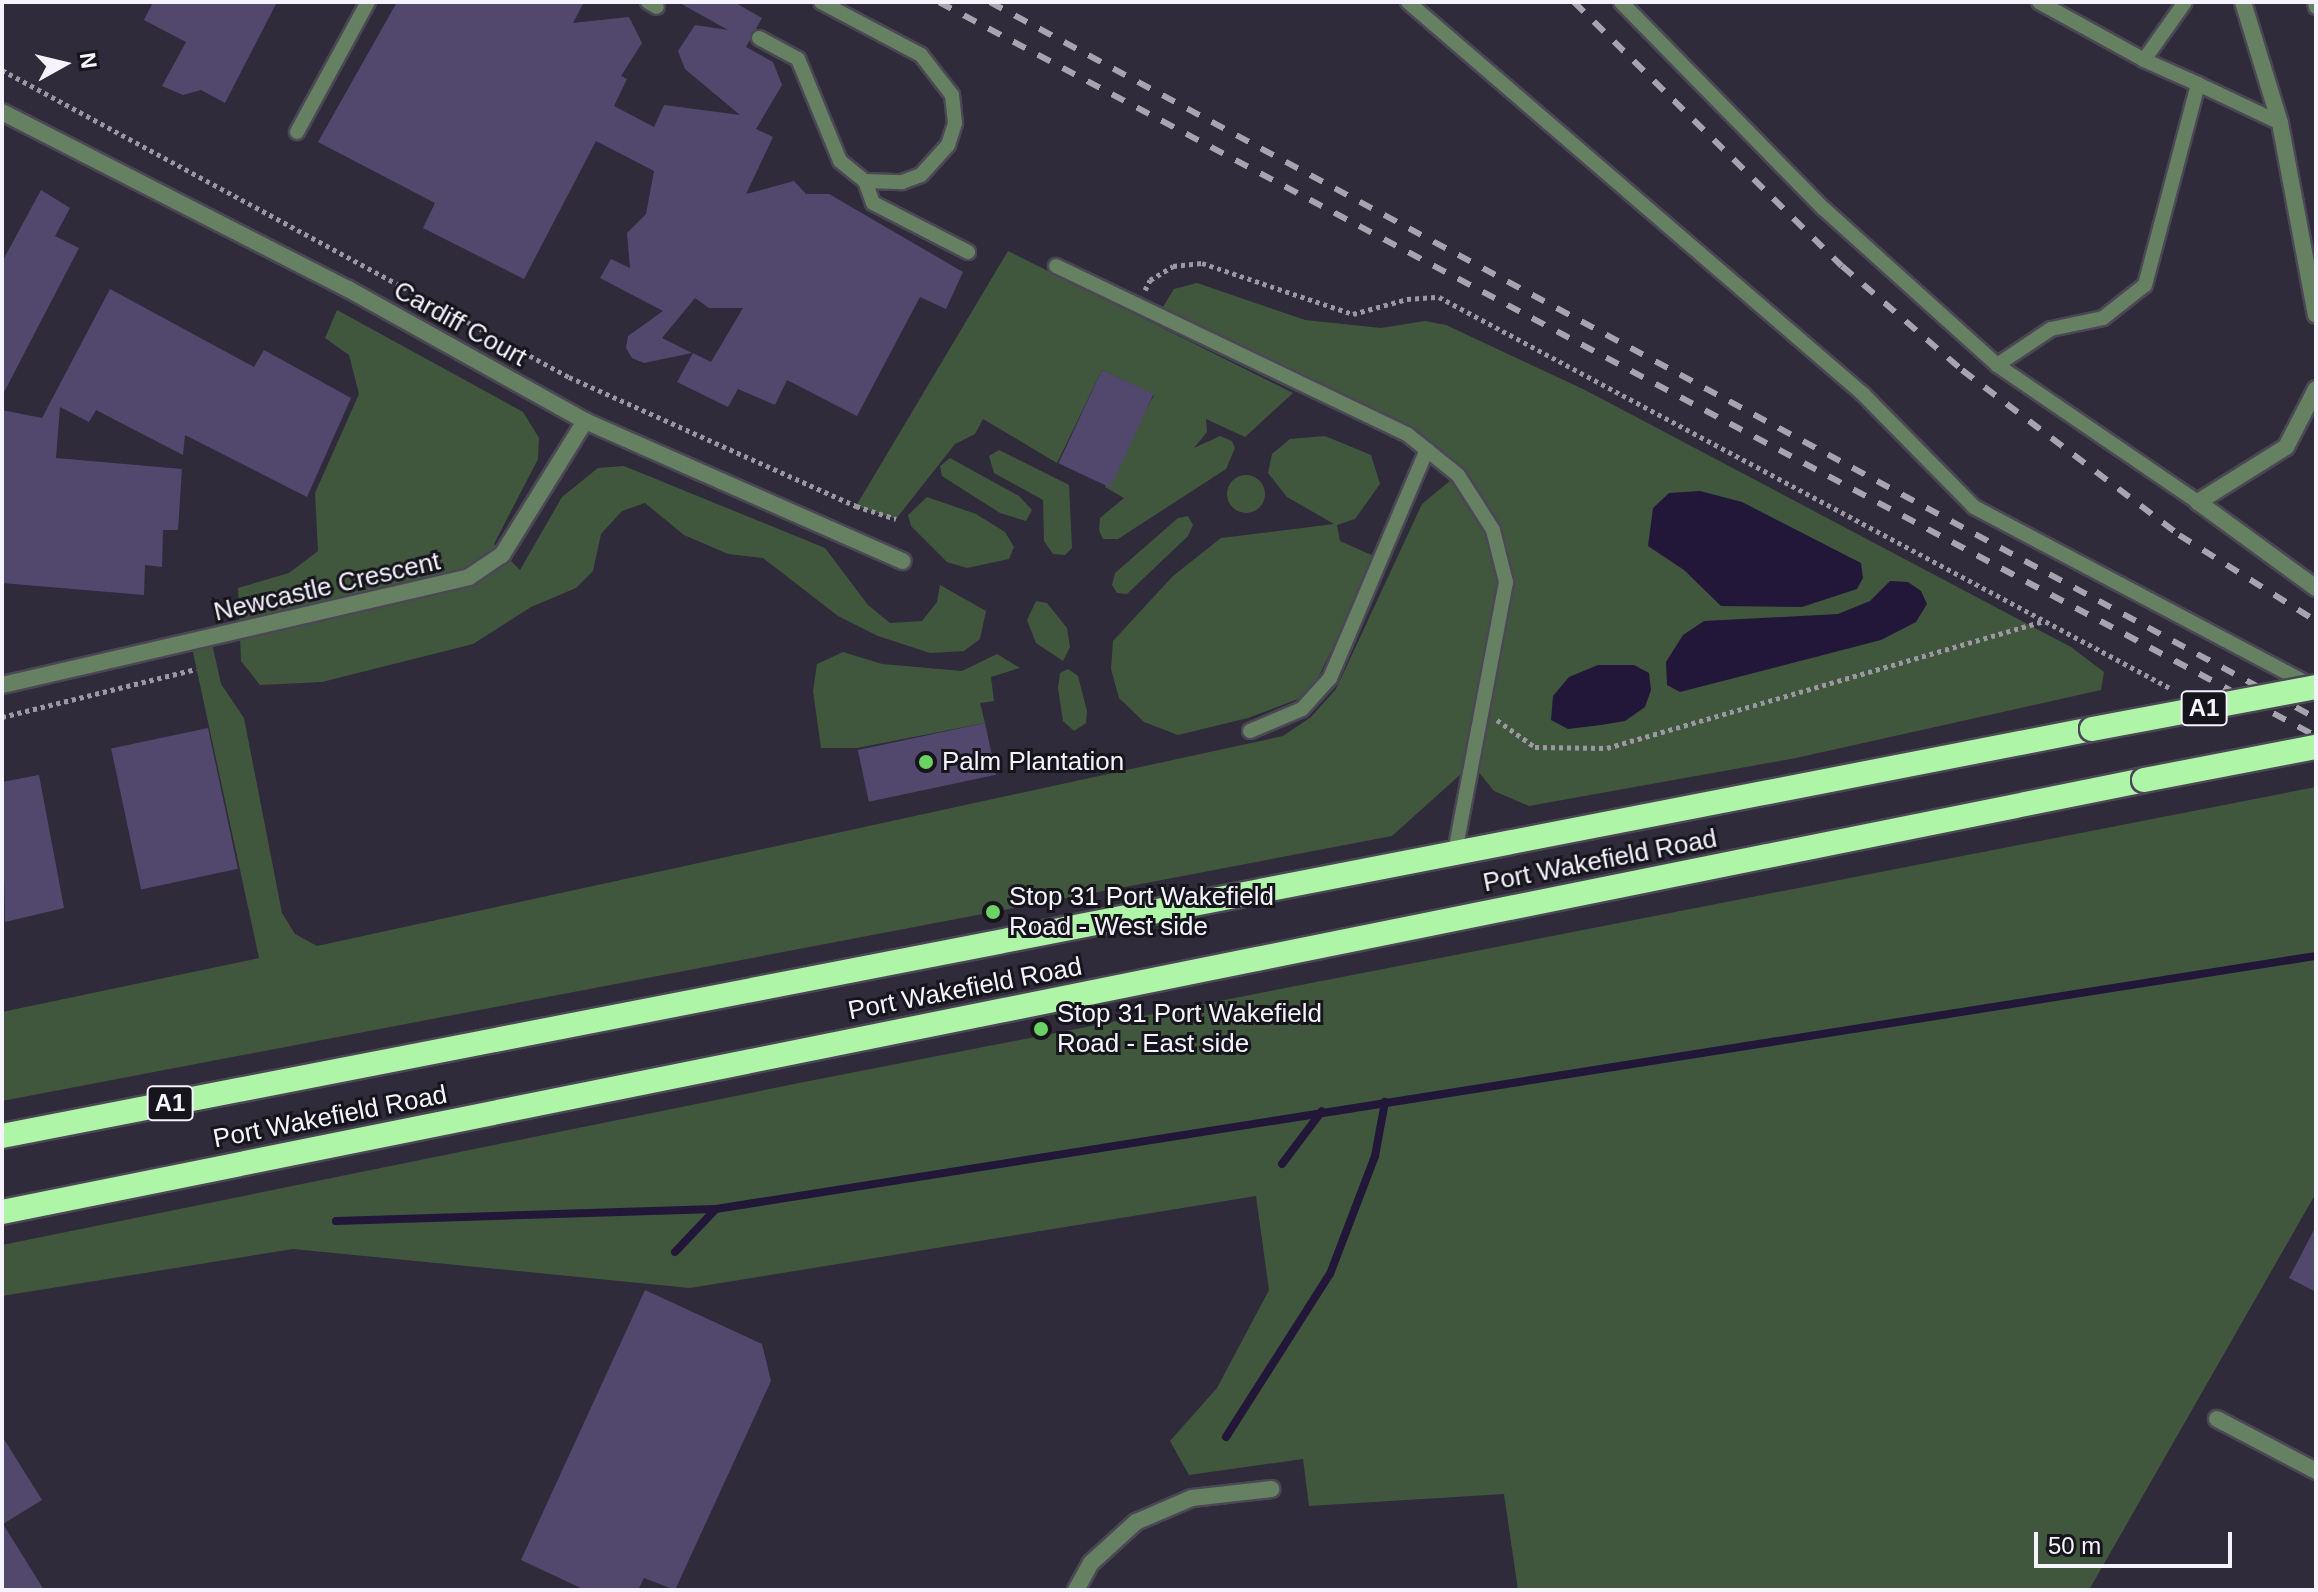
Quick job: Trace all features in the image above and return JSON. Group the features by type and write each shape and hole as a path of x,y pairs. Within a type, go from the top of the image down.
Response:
{"highway":[{"name":"Port Wakefield Road","path":"2,1136 2316,688"},
{"name":"Port Wakefield Road","path":"2,1212 2316,747"}],"street":[{"path":"2243,2 2280,123 2316,315"},
{"name":"Cardiff Court","path":"2,112 348,289 585,421 902,561"},
{"path":"2316,389 2286,447 2198,502 2316,588"},
{"name":"Newcastle Crescent","path":"2,685 469,577 502,555 585,421"},
{"path":"2217,1419 2316,1471"},
{"path":"1076,1590 1091,1563 1136,1522 1192,1498 1271,1489"}],"lane":[{"path":"297,132 368,2"},
{"path":"821,2 921,55 952,95 955,123 935,164 902,182 865,181"},
{"path":"1408,2 1863,394 1974,507 2316,688"},
{"path":"1621,2 1824,209 1997,365 2198,502"},
{"path":"2039,2 2144,60 2280,123"},
{"path":"2144,60 2185,2"},
{"path":"759,38 798,59 840,161 865,181 873,203 968,252"},
{"path":"1997,365 2051,329 2103,318 2145,285 2198,84"},
{"path":"1056,266 1407,434 1458,475 1493,530 1506,582 1455,853"},
{"path":"1250,731 1302,709 1330,678 1427,450"}],"path":[{"path":"2,70 569,377 856,506 896,519"},
{"path":"1138,305 1150,280 1173,266 1202,263 1353,314 1407,299 1439,297 2176,691"},
{"path":"1483,711 1535,747 1607,748 2043,621"},
{"path":"2,717 196,669"}],"green space":[{"path":"1008,251 1293,393 1245,437 1206,419 1207,432 1194,448 1220,436 1232,441 1235,448 1226,469 1118,539 1103,539 1099,530 1100,518 1124,498 1105,487 1154,395 1102,370 1057,463 983,419 975,434 955,444 896,519 856,506"},
{"path":"1197,283 1305,320 1381,328 1425,321 1446,325 1585,390 2071,647 2104,672 2101,690 1796,758 1529,806 1494,791 1472,764 1392,836 2,1101 2,1012 259,958 191,643 211,639 221,684 244,718 282,913 295,934 317,946 1283,736 1311,717 1336,689 1422,504 1457,475 1407,434 1158,315 1174,289"},
{"path":"337,310 523,412 539,438 538,459 494,544 520,570 562,497 598,468 624,466 825,548 868,605 890,623 922,621 937,602 940,585 986,611 980,639 964,651 930,653 878,636 838,616 763,558 728,554 684,535 645,503 622,511 601,534 593,571 576,588 531,607 473,644 322,682 260,685 241,661 238,588 289,573 318,551 315,493 359,394 349,355 325,338"},
{"path":"1325,436 1371,455 1380,484 1355,519 1337,525 1340,541 1376,557 1318,678 1298,699 1248,718 1178,735 1144,722 1119,698 1111,669 1113,641 1173,576 1221,538 1334,524 1287,497 1268,473 1272,454 1290,439"},
{"path":"999,450 1069,485 1072,548 1065,555 1053,554 1044,541 1043,500 994,473 989,456"},
{"path":"950,458 1019,496 1032,510 1026,521 1000,513 942,476 940,466"},
{"path":"1246,475 1259,481 1265,494 1259,507 1246,513 1233,507 1227,494 1233,481"},
{"path":"927,497 976,514 1005,532 1014,547 1009,559 967,568 947,562 911,526 908,515"},
{"path":"1188,516 1193,525 1188,536 1127,594 1117,593 1112,585 1115,573 1178,518"},
{"path":"1036,601 1047,603 1067,628 1070,647 1063,661 1036,643 1027,620"},
{"path":"843,652 882,664 962,671 997,654 1020,668 991,677 994,701 980,703 985,723 857,748 821,748 813,691 817,664"},
{"path":"1068,669 1078,676 1087,711 1086,723 1074,731 1063,721 1058,688 1060,673"},
{"path":"2316,787 2316,1193 2089,1590 1518,1590 1504,1494 1309,1506 1303,1459 1189,1475 1170,1441 1217,1388 1269,1290 1256,1196 690,1288 293,1249 2,1296 2,1245 804,1082"}],"shaded area":[{"path":"1700,491 1742,502 1861,563 1863,578 1857,589 1802,607 1721,606 1684,570 1648,546 1653,508 1669,493"},
{"path":"1890,581 1908,582 1921,591 1927,604 1916,622 1881,640 1680,692 1667,685 1666,662 1683,635 1704,621 1838,614 1870,601"},
{"path":"1598,665 1634,665 1649,673 1651,690 1645,707 1625,721 1601,725 1568,729 1551,720 1553,696 1569,677"}],"building":[{"path":"153,2 277,2 225,103 201,90 183,95 162,86 186,42 144,20"},
{"path":"397,2 584,2 573,23 629,17 642,43 621,76 627,79 614,106 654,127 664,105 740,115 685,69 678,51 695,25 728,30 678,2 734,2 762,18 746,47 773,62 782,85 756,129 773,137 746,194 794,181 806,194 829,194 963,272 946,309 920,297 857,416 787,380 775,405 738,389 728,407 677,382 693,353 711,362 743,308 709,308 695,298 662,338 692,353 644,363 632,358 626,348 628,336 663,311 600,278 611,259 630,268 627,233 646,214 654,171 596,141 524,279 423,228 435,203 318,142"},
{"path":"41,190 70,208 55,236 79,248 2,396 2,262"},
{"path":"110,289 254,367 264,350 351,398 307,497 185,435 183,455 96,410 89,422 60,407 56,458 182,469 178,530 163,530 162,567 145,565 144,595 2,583 2,410 42,418"},
{"path":"1102,370 1154,394 1110,487 1058,463"},
{"name":"Palm Plantation","path":"985,723 996,775 869,802 858,750"},
{"path":"208,728 238,869 141,889 111,749"},
{"path":"39,775 64,908 5,922 2,782"},
{"path":"2316,1226 2316,1292 2289,1278"},
{"path":"645,1290 762,1344 771,1381 675,1590 644,1578 638,1590 585,1590 521,1560"},
{"path":"2,1436 42,1500 3,1524 44,1590 2,1590"}],"waterway":[{"path":"336,1221 716,1209 2316,956"},
{"path":"1226,1437 1330,1274 1375,1156 1385,1102"},
{"path":"1282,1164 1322,1111"},
{"path":"675,1252 716,1209"}],"railway":[{"path":"939,2 2316,736"},
{"path":"990,2 2316,718"},
{"path":"1574,2 1842,266 1962,370 2179,535 2316,621"}],"place":[{"name":"Palm Plantation","path":"926,762"},
{"name":"Stop 31 Port Wakefield Road - West side","path":"993,912"},
{"name":"Stop 31 Port Wakefield Road - East side","path":"1041,1029"}]}
